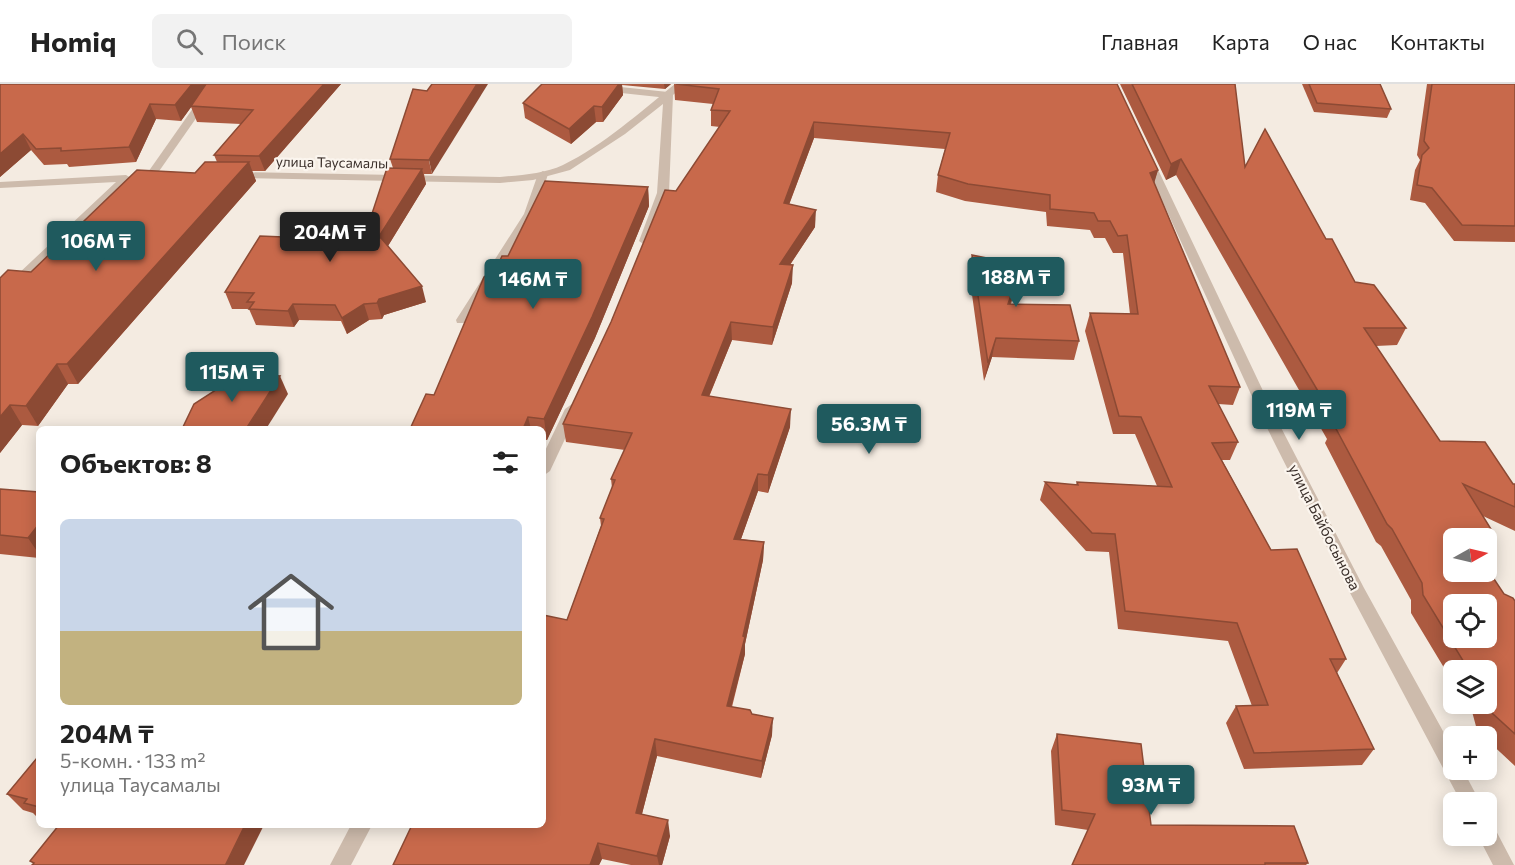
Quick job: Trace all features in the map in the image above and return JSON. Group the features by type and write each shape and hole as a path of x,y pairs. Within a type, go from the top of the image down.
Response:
{"street":[{"path":"156,175 215,84"},
{"path":"565,84 668,95 663,192 638,258"},
{"name":"улица Таусамалы","path":"228,175 500,180 543,174 566,168 588,155 681,84"},
{"name":"улица Байбосынова","path":"1142,147 1267,414 1357,591 1466,792"},
{"path":"462,320 530,214 543,174"},
{"path":"0,185 126,178 0,297"},
{"path":"546,465 576,400"},
{"path":"340,865 360,828"},
{"path":"1494,846 1504,865"}],"building":[{"path":"0,84 192,84 175,105 150,104 129,147 61,151 61,148 36,149 23,134 0,154"},
{"path":"206,84 324,84 259,156 214,155 253,110 191,106"},
{"path":"432,84 477,84 429,160 390,159 413,89 427,91"},
{"path":"542,84 619,84 602,107 594,106 569,129 523,103"},
{"path":"676,84 1117,84 1158,170 1150,173 1240,387 1209,386 1238,442 1212,443 1271,550 1297,549 1346,659 1330,659 1374,749 1254,753 1236,706 1268,705 1237,623 1125,611 1115,534 1092,533 1045,482 1172,487 1141,417 1119,416 1090,313 1138,314 1127,235 1118,236 1110,221 1098,221 1094,213 1050,209 1050,195 968,184 938,175 950,133 814,122 784,203 816,210 780,264 793,265 773,327 731,322 702,395 791,409 768,475 758,474 734,539 764,542 743,636 745,637 727,706 750,710 752,714 773,718 762,761 655,739 636,813 668,820 657,856 598,843 590,865 393,865 411,828 546,828 546,616 567,620 604,519 600,518 615,480 611,479 632,433 563,424 611,322 665,190 676,191 730,111 711,110 719,89"},
{"path":"1132,84 1235,84 1245,167 1265,129 1326,239 1332,239 1355,282 1374,285 1406,328 1364,328 1440,441 1485,442 1515,484 1515,507 1463,484 1490,528 1443,528 1443,582 1496,582 1504,594 1515,601 1515,734 1493,714 1497,714 1497,660 1463,660 1455,648 1497,648 1497,594 1443,594 1443,628 1423,595 1422,583 1387,524 1334,425 1338,425 1181,159 1171,164"},
{"path":"1309,84 1380,84 1391,109 1317,103"},
{"path":"1432,84 1515,84 1515,226 1462,225 1432,188 1417,185 1422,155 1429,148 1424,141"},
{"path":"205,162 249,162 67,364 57,364 26,406 10,405 0,417 0,278 8,270 31,272 137,170 195,173"},
{"path":"387,168 422,169 378,238 381,238 422,286 379,299 377,303 364,304 342,318 335,305 293,304 288,311 249,309 254,302 247,302 254,293 225,292 260,236 358,240 364,238"},
{"path":"545,181 648,187 592,317 544,419 528,417 524,426 411,426 426,394 434,395 484,277 496,269 502,256 508,256"},
{"path":"972,255 1021,265 1008,304 1070,305 1079,341 996,338 988,363"},
{"path":"230,372 280,376 248,426 183,426 194,404 219,388"},
{"path":"0,489 36,492 36,528 28,538 0,535"},
{"path":"1057,734 1141,744 1151,825 1294,826 1308,863 1072,865 1095,814 1062,810"},
{"path":"36,759 36,806 24,803 27,799 7,794"},
{"path":"57,828 244,828 226,864 233,865 32,865 34,863 30,861"}]}
